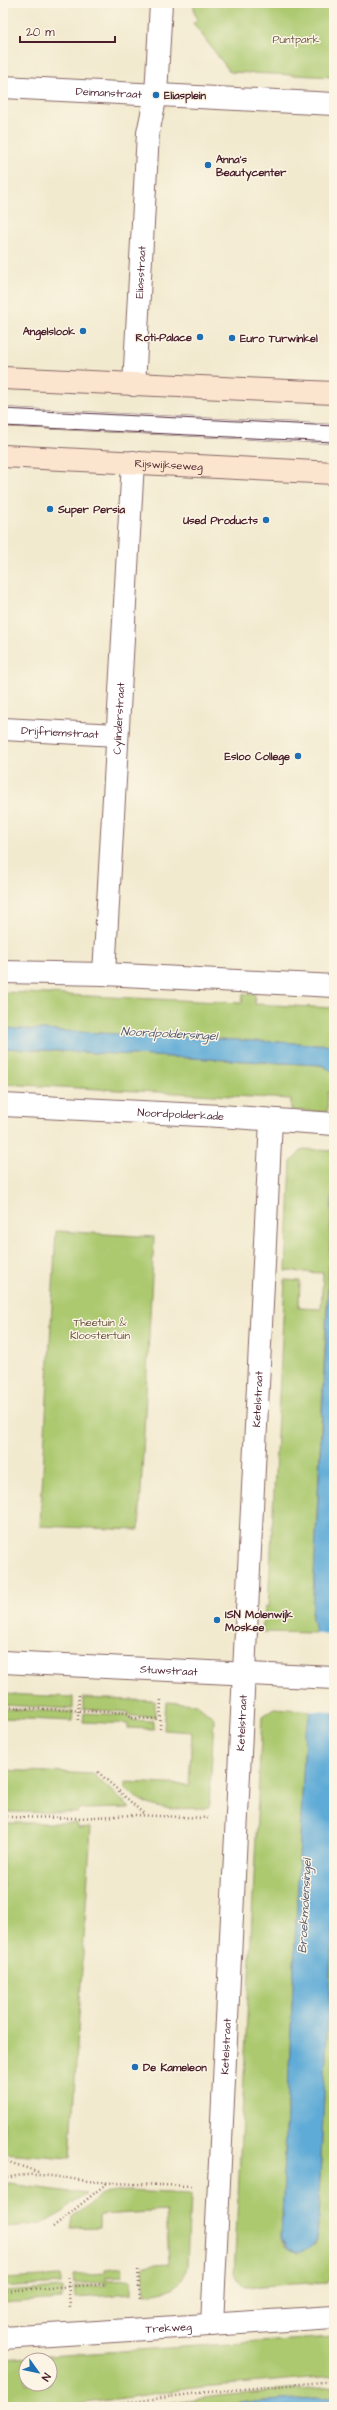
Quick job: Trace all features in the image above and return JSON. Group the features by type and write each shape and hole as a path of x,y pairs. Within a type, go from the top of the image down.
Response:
{"main road":[{"path":"3,378 334,393"},
{"name":"Rijswijkseweg","path":"3,456 334,473"}],"street":[{"path":"156,95 161,3"},
{"name":"Deimanstraat","path":"3,87 334,104"},
{"name":"Eliasstraat","path":"134,385 146,160 149,127 156,95"},
{"name":"Cylinderstraat","path":"104,974 133,462"},
{"name":"Drijfriemstraat","path":"3,729 117,735"},
{"path":"3,972 104,974 334,986"},
{"name":"Noordpolderkade","path":"3,1105 220,1116 330,1124"},
{"name":"Ketelstraat","path":"212,2325 271,1120"},
{"name":"Stuwstraat","path":"3,1662 334,1678"},
{"name":"Trekweg","path":"3,2338 334,2317"}],"lane":[{"path":"3,417 334,434"}],"path":[{"path":"3,1707 128,1713 131,1718 160,1719"},
{"path":"98,1772 146,1815"},
{"path":"3,1817 146,1815 237,1819"},
{"path":"3,2160 42,2174"},
{"path":"3,2179 20,2174 42,2174 108,2182 219,2188"},
{"path":"52,2227 108,2182"},
{"path":"3,2290 105,2284"},
{"path":"97,2407 206,2392 334,2381"}],"green space":[{"name":"Puntpark","path":"194,3 334,3 334,77 230,72 193,23 198,19 194,13"},
{"path":"3,992 242,1003 243,994 255,994 255,1004 334,1008 334,1045 3,1028"},
{"path":"3,1048 321,1065 334,1072 334,1092 328,1092 327,1112 291,1110 291,1099 3,1084"},
{"path":"303,1149 334,1151 312,1618 316,1633 262,1632 265,1607 268,1607 285,1280 300,1281 299,1308 321,1309 323,1273 286,1271 291,1162"},
{"name":"Theetuin & Kloostertuin","path":"56,1231 154,1237 139,1530 40,1526"},
{"path":"3,1694 73,1697 73,1709 3,1705"},
{"path":"83,1698 155,1701 155,1717 131,1716 128,1712 83,1709"},
{"path":"166,1702 197,1704 214,1718 209,1808 174,1809 155,1806 145,1803 135,1797 125,1788 125,1782 189,1785 192,1732 164,1730"},
{"path":"274,1708 312,1711 305,1734 281,2238 284,2246 315,2245 317,2240 334,1889 334,2272 328,2282 244,2287 234,2276 262,1716"},
{"path":"3,1709 73,1712 72,1721 3,1718"},
{"path":"84,1713 128,1715 131,1720 154,1721 154,1729 128,1728 128,1724 83,1722"},
{"path":"3,1770 93,1774 130,1808 78,1809 77,1813 3,1812"},
{"path":"3,1823 77,1823 78,1828 91,1827 70,2158 3,2153"},
{"path":"9,2184 86,2194 63,2212 42,2224 3,2227 3,2186"},
{"path":"126,2191 190,2194 187,2266 182,2280 177,2285 166,2291 145,2294 143,2266 169,2264 166,2211 100,2215 100,2227 71,2228 73,2218 101,2194"},
{"path":"122,2267 123,2276 106,2277 106,2280 132,2279 132,2294 75,2298 74,2287 106,2285 106,2282 74,2284 73,2275 105,2273 105,2269"},
{"path":"61,2276 61,2284 3,2288 3,2279"},
{"path":"62,2288 62,2299 3,2303 3,2292"},
{"path":"334,2337 334,2376 202,2387 58,2407 3,2407 3,2359 18,2358 18,2392 58,2392 58,2355"},
{"path":"334,2386 334,2397 248,2402 212,2407 137,2407 218,2396"}],"water":[{"path":"3,1028 334,1045 334,1072 321,1065 3,1048"},
{"name":"Broekmolensingel","path":"334,1179 334,1889 317,2240 311,2248 299,2253 287,2248 281,2238 305,1734 311,1707 316,1660 316,1645 312,1618"},
{"path":"334,2397 334,2407 212,2407 248,2402"}],"pier":[{"path":"314,1633 334,1634 334,1712 310,1711"}],"tram line":[{"path":"3,409 334,426"},
{"path":"3,426 334,442"}],"place":[{"name":"Eliasplein","path":"156,95"},
{"name":"Anna's Beautycenter","path":"208,165"},
{"name":"Angelslook","path":"83,331"},
{"name":"Roti-Palace","path":"200,337"},
{"name":"Euro Turwinkel","path":"232,338"},
{"name":"Super Persia","path":"50,509"},
{"name":"Used Products","path":"266,520"},
{"name":"Esloo College","path":"298,756"},
{"name":"ISN Molenwijk Moskee","path":"217,1620"},
{"name":"De Kameleon","path":"135,2067"}],"water label":[{"name":"Noordpoldersingel","path":"169,1034"}]}
